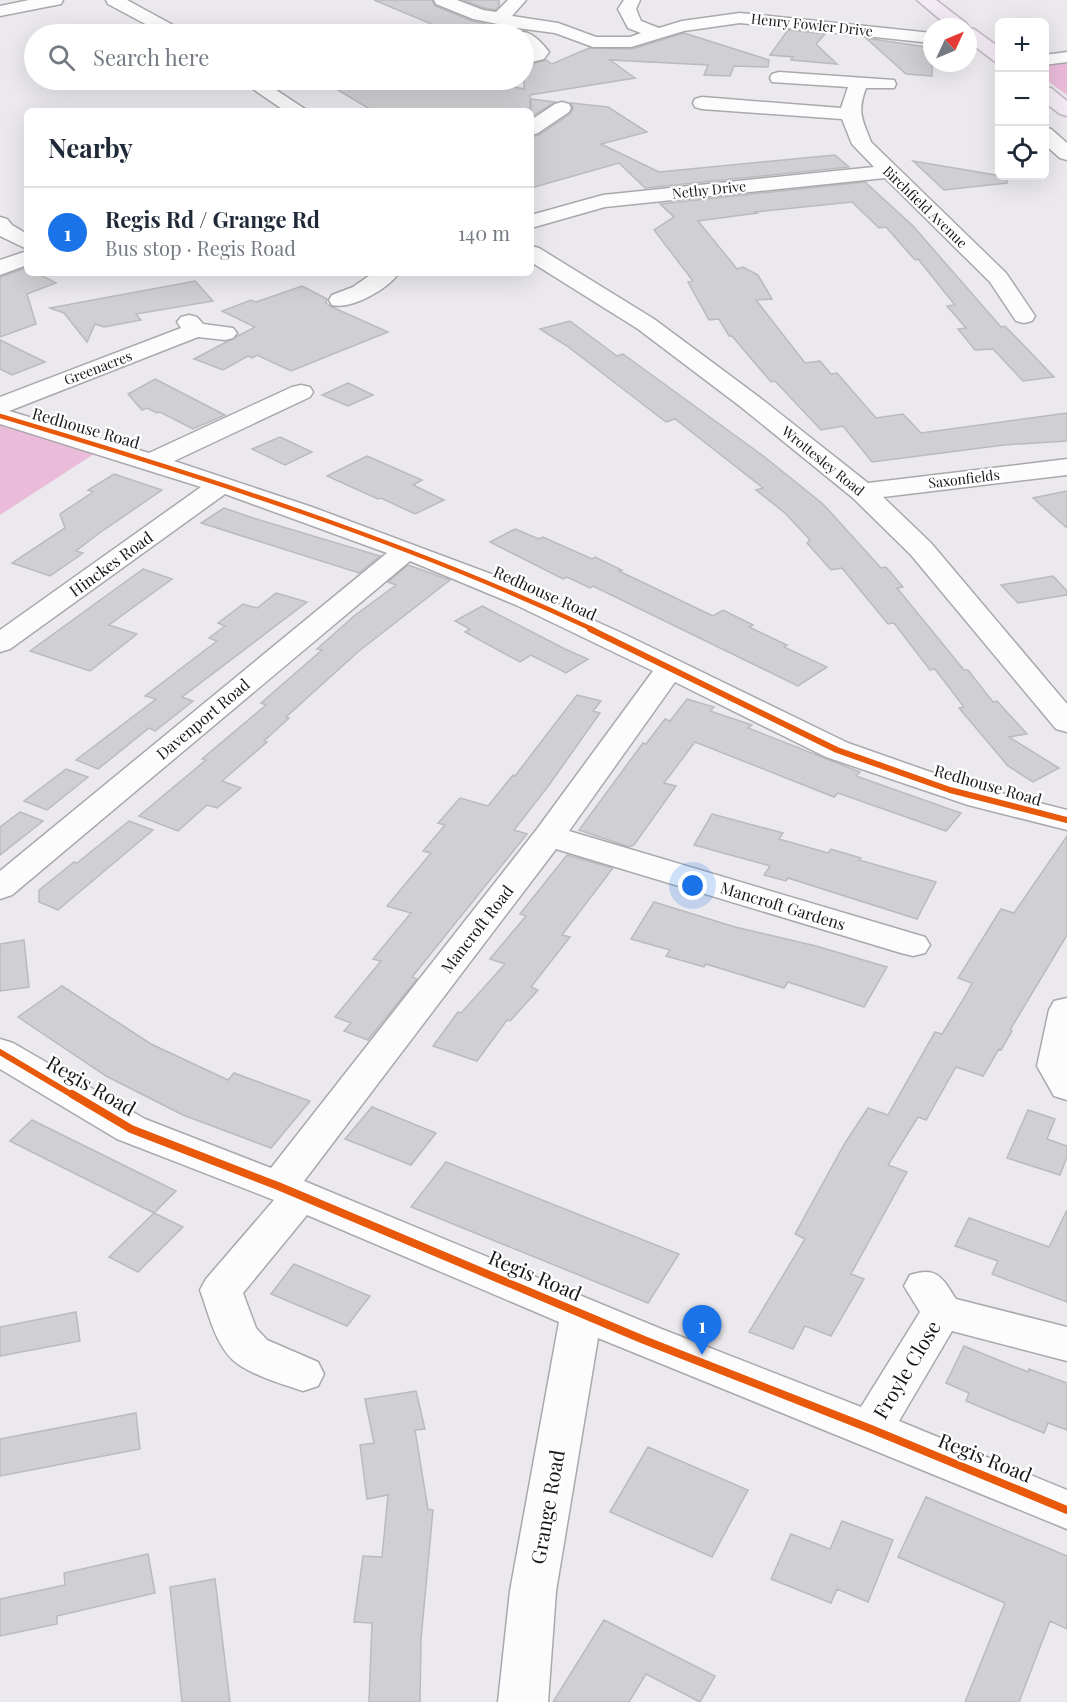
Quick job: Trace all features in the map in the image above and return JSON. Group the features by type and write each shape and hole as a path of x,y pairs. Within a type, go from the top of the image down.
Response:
{"highway":[{"path":"925,0 948,18"},
{"path":"977,41 995,54"},
{"path":"1049,96 1067,110"}],"street":[{"path":"0,11 56,0"},
{"path":"114,0 158,24"},
{"name":"Henry Fowler Drive","path":"442,0 503,24"},
{"path":"515,24 518,0"},
{"path":"632,0 627,9 634,24 657,33"},
{"name":"Henry Fowler Drive","path":"534,28 558,28 593,42 631,42 682,26 740,18 923,37"},
{"path":"534,46 540,52 534,56"},
{"path":"1049,59 1067,57"},
{"path":"779,78 887,84"},
{"path":"702,103 850,114 851,103 859,82"},
{"path":"265,90 293,108"},
{"path":"534,127 562,108"},
{"name":"Birchfield Avenue","path":"850,114 862,144 991,272 1024,316"},
{"path":"1049,125 1067,122"},
{"path":"1049,138 1067,154"},
{"name":"Nethy Drive","path":"534,221 603,201 889,171"},
{"path":"0,223 4,230 24,241"},
{"name":"Wrottesley Road","path":"534,255 646,324 750,402 862,492 921,549 1067,723"},
{"path":"0,268 24,259"},
{"path":"343,291 367,288 384,276"},
{"name":"Greenacres","path":"0,406 192,326 225,333"},
{"path":"153,461 295,400"},
{"name":"Redhouse Road","path":"0,416 153,461 407,550 540,605 768,718 859,758 1010,807 1067,820"},
{"name":"Saxonfields","path":"862,492 1067,467"},
{"name":"Hinckes Road","path":"0,643 222,484"},
{"name":"Davenport Road","path":"0,888 407,550"},
{"name":"Mancroft Road","path":"303,1374 252,1352 238,1336 221,1290 289,1191 670,668"},
{"name":"Mancroft Gardens","path":"549,836 914,945"},
{"path":"1067,1010 1056,1066 1067,1087"},
{"name":"Regis Road","path":"0,1052 131,1129 289,1191 581,1313 1067,1510"},
{"name":"Froyle Close","path":"871,1429 933,1299 1067,1344"},
{"name":"Grange Road","path":"523,1702 533,1591 581,1313"}],"shaded area":[{"path":"1067,62 1067,95 1049,82 1049,64"},
{"path":"0,420 100,450 0,515"}],"building":[{"path":"374,0 432,0 435,6 472,21 486,24 431,24"},
{"path":"463,0 499,0 499,6 495,10"},
{"path":"788,30 825,34 816,44 837,64 791,60 793,57 770,55"},
{"path":"684,33 769,60 768,67 734,66 730,76 704,75 708,65 610,60 635,78 530,95 530,108 368,108 338,90 534,90 534,63 546,60 552,64 589,48 632,49"},
{"path":"866,38 923,47 923,72 932,72 932,76 906,74"},
{"path":"531,99 555,102 534,115 534,108 531,108"},
{"path":"571,103 608,107 647,132 601,144 659,172 835,155 849,167 645,188 619,163 534,187 534,136 570,114 573,109"},
{"path":"913,161 995,175 995,180 1007,180 1007,183 944,190"},
{"path":"865,182 913,226 1001,327 1005,326 1054,377 1023,381 993,349 975,350 958,329 966,328 947,306 955,305 918,259 915,260 886,227 879,228 852,202 755,212 757,213 698,221 737,269 743,267 758,275 772,299 756,300 805,363 820,361 831,374 837,373 876,418 903,414 921,433 1067,413 1067,441 1004,445 872,462 843,426 821,430 775,381 771,382 732,336 729,336 719,319 709,320 688,282 693,281 654,230 674,217 660,204"},
{"path":"24,269 24,276 43,276 56,283 27,294 36,324 0,337 0,277"},
{"path":"195,281 213,301 136,314 141,320 104,327 95,324 87,342 64,313 50,308"},
{"path":"302,286 327,299 326,303 332,307 388,332 291,371 257,355 252,358 248,356 223,370 194,359 255,327 222,311 251,300 256,302"},
{"path":"570,321 617,356 623,354 762,455 823,504 881,568 886,567 903,587 897,588 964,670 968,670 993,702 997,701 1027,734 1009,737 1059,768 1033,782 1008,766 959,708 964,707 935,669 930,670 894,623 888,624 842,568 831,570 807,543 810,540 785,513 756,490 763,488 675,419 666,422 567,346 540,329"},
{"path":"0,340 45,362 12,375 0,369"},
{"path":"155,379 225,415 193,429 160,412 157,413 147,408 142,410 128,394"},
{"path":"348,383 373,395 348,406 322,395"},
{"path":"280,437 312,452 285,465 252,449"},
{"path":"367,456 422,480 413,485 444,500 415,514 327,476"},
{"path":"114,474 162,490 98,534 76,551 83,553 50,576 12,563 65,528 60,514 93,492 88,490"},
{"path":"1067,491 1067,528 1033,498"},
{"path":"224,508 380,556 359,573 201,523"},
{"path":"515,529 539,539 543,537 592,559 595,557 713,616 723,610 753,625 749,627 787,645 784,647 827,667 798,686 593,586 590,588 567,577 563,579 490,542"},
{"path":"408,565 450,580 359,651 286,717 289,718 264,741 267,742 222,781 241,788 217,808 207,805 178,831 139,816 206,760 202,759 266,705 261,703 322,650 317,649 354,616 396,585 388,582"},
{"path":"143,569 172,579 109,625 137,634 90,671 30,651"},
{"path":"1053,576 1067,591 1067,595 1018,603 1001,585"},
{"path":"276,593 307,602 182,697 193,701 155,731 149,728 98,769 76,760 156,699 145,696 217,641 209,638 225,626 218,623 243,604 257,608"},
{"path":"482,606 588,659 566,673 531,655 520,662 465,632 470,629 455,621"},
{"path":"577,695 601,701 593,711 600,713 514,830 527,834 412,977 417,979 368,1040 344,1031 351,1023 335,1017 381,961 373,959 411,913 387,906 431,853 423,851 445,825 438,823 460,798 488,806 513,775 515,776"},
{"path":"687,699 714,707 710,711 752,725 748,728 860,772 856,776 961,813 946,831 838,793 834,797 695,742 664,783 676,786 634,845 629,847 579,830 643,743 646,744 665,719 670,721"},
{"path":"66,769 88,777 47,810 24,801"},
{"path":"20,812 43,821 0,855 0,827"},
{"path":"712,814 783,833 779,839 828,853 831,849 861,858 859,860 936,882 917,919 788,878 786,881 764,875 770,866 694,845"},
{"path":"129,821 153,830 58,910 39,902 39,890"},
{"path":"1067,836 1067,935 1010,1030 1012,1031 1001,1050 999,1049 983,1076 956,1067 926,1120 918,1117 888,1165 907,1172 851,1274 864,1279 831,1336 805,1326 793,1349 749,1332 805,1239 795,1234 845,1143 868,1108 888,1115 935,1032 942,1034 967,993 972,983 958,978 1001,909 1014,913"},
{"path":"567,855 613,868 562,935 570,937 531,987 538,990 510,1021 507,1020 477,1061 433,1046 458,1012 461,1013 505,964 490,959 526,916 520,914"},
{"path":"654,902 735,927 816,946 887,967 864,1007 788,982 784,988 706,964 704,967 666,956 670,950 631,939"},
{"path":"24,940 29,987 0,991 0,944"},
{"path":"62,986 151,1044 228,1080 234,1073 310,1101 271,1148 183,1115 106,1076 18,1017"},
{"path":"372,1107 436,1133 411,1165 345,1139"},
{"path":"1028,1110 1055,1119 1047,1139 1067,1146 1067,1157 1060,1175 1007,1158"},
{"path":"32,1120 176,1191 154,1213 10,1141"},
{"path":"446,1162 679,1254 648,1303 411,1207"},
{"path":"1067,1210 1067,1302 992,1274 998,1261 955,1246 969,1218 1049,1247"},
{"path":"154,1213 183,1227 138,1272 109,1257"},
{"path":"294,1264 370,1296 347,1326 271,1294"},
{"path":"76,1312 80,1341 0,1356 0,1327"},
{"path":"964,1346 1028,1372 1029,1369 1067,1383 1067,1430 1048,1423 1044,1433 966,1401 969,1393 946,1383"},
{"path":"416,1391 425,1429 415,1430 428,1509 433,1510 421,1639 420,1702 369,1702 372,1623 354,1622 363,1556 382,1557 388,1495 367,1499 360,1445 374,1443 365,1399"},
{"path":"136,1413 140,1449 0,1476 0,1439"},
{"path":"648,1447 748,1490 712,1557 610,1512"},
{"path":"926,1497 1067,1556 1067,1629 1050,1621 1019,1702 965,1702 1005,1603 898,1557"},
{"path":"842,1521 893,1540 868,1602 837,1589 831,1603 771,1579 791,1534 830,1549"},
{"path":"148,1554 155,1593 57,1616 57,1624 0,1636 0,1599 65,1585 64,1573"},
{"path":"215,1579 230,1702 182,1702 170,1587"},
{"path":"604,1620 715,1676 700,1702 646,1674 629,1702 553,1702"}],"cycle path":[{"path":"0,416 303,512 422,556 526,599 616,641 837,750 950,790 1009,807 1067,820"},
{"path":"0,1052 131,1129 278,1186 644,1340 871,1429 1067,1510"}],"place":[{"name":"Regis Rd / Grange Rd","path":"702,1355"}]}
